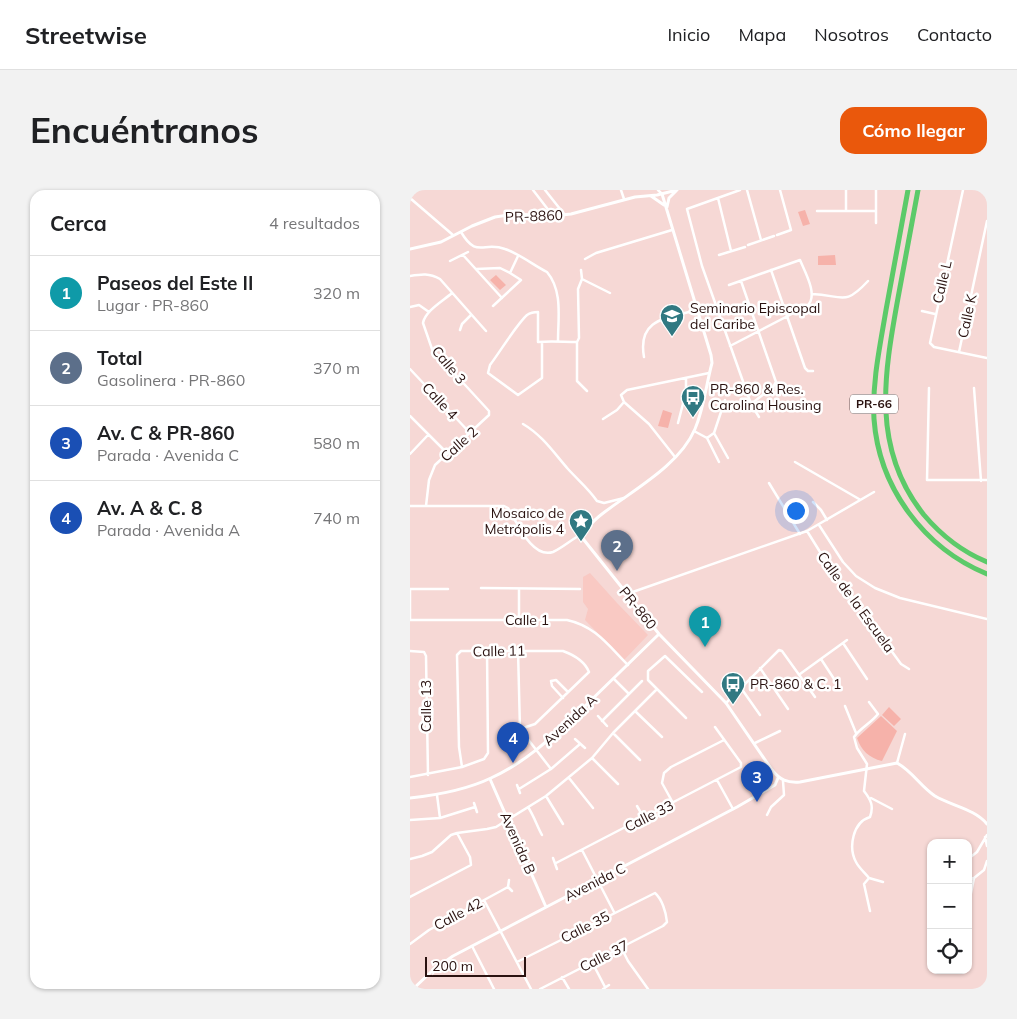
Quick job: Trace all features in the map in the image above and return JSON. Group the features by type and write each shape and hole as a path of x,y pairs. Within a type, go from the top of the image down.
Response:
{"highway":[{"name":"PR-66","path":"908,190 876,367 874,410 877,442 885,469 895,491 916,522 933,540 953,556 987,574"},
{"name":"PR-66","path":"918,190 887,359 886,421 890,444 895,463 906,488 929,521 957,546 987,562"}],"street":[{"path":"533,190 553,216"},
{"path":"545,190 565,215"},
{"path":"621,190 624,200"},
{"path":"410,506 504,506 508,508 530,545 540,552 552,552 580,535 600,515 663,469 675,457 694,431 703,406 712,355 672,230 667,208 662,194 658,190"},
{"path":"662,194 677,190"},
{"path":"667,208 670,198 677,190"},
{"path":"740,190 732,191 687,209 702,266 716,308 751,404 759,417"},
{"path":"747,190 761,240"},
{"path":"719,255 791,230 780,190"},
{"path":"846,190 846,211"},
{"path":"876,190 876,223"},
{"name":"Calle L","path":"959,352 934,347 930,343 963,190"},
{"name":"PR-8860","path":"410,248 430,246 482,222 508,215 565,215 635,196 662,194"},
{"path":"650,196 660,201 667,208"},
{"path":"410,198 454,236"},
{"path":"718,198 732,251"},
{"path":"817,211 876,211"},
{"name":"Calle K","path":"959,352 987,221"},
{"path":"585,259 596,253 672,230"},
{"path":"461,232 468,244 472,246 479,248 499,247 547,272 555,283 558,300 558,342"},
{"path":"450,261 468,252"},
{"path":"463,255 502,298"},
{"path":"510,273 518,256"},
{"path":"729,285 800,260 812,294 810,304 730,346"},
{"path":"476,269 500,268 521,280 493,306"},
{"path":"581,270 582,279 578,289 579,338 577,342 577,380 587,391"},
{"path":"771,270 805,368 808,371 813,371"},
{"path":"410,276 432,274 440,279 486,332"},
{"path":"582,279 610,293"},
{"path":"742,281 776,382 773,387 751,404"},
{"path":"812,294 846,299 856,294 868,282"},
{"path":"410,306 419,305 429,312 452,293"},
{"path":"644,357 642,341 644,334 652,324 716,308"},
{"path":"922,311 935,314"},
{"name":"Calle 3","path":"429,312 423,319 423,323 432,349 489,412"},
{"path":"542,342 542,378 518,396 488,373 490,365 528,314 538,312 538,342 542,342 577,342"},
{"path":"460,330 462,324 471,315"},
{"path":"959,352 987,358"},
{"name":"Calle 4","path":"410,369 470,433"},
{"path":"675,457 649,424 624,402 621,395 627,390 709,373"},
{"path":"678,422 686,392 686,378"},
{"path":"929,388 927,480 987,480"},
{"path":"974,388 981,481"},
{"path":"707,438 714,433 724,400"},
{"path":"603,419 617,410 624,402"},
{"name":"Calle 2","path":"426,506 429,480 435,465 489,416 489,412"},
{"path":"410,416 447,453"},
{"path":"524,424 544,441 569,470 588,488 597,501 604,503 624,498"},
{"path":"694,431 707,438 719,462"},
{"path":"714,433 728,458"},
{"path":"410,454 428,435"},
{"path":"795,462 859,499"},
{"path":"769,483 800,534"},
{"path":"626,595 800,534 874,492"},
{"path":"813,502 822,510 827,520"},
{"path":"819,524 843,562 856,576 875,588 900,598 987,619"},
{"name":"Calle de la Escuela","path":"807,531 825,560 901,664 908,669"},
{"name":"PR-860","path":"580,535 659,634 726,703 772,770 783,781"},
{"path":"481,588 580,589"},
{"path":"410,620 410,589 448,589"},
{"path":"519,589 519,620"},
{"name":"Calle 1","path":"410,620 567,620 582,623 594,631 628,665"},
{"name":"Avenida A","path":"410,798 437,795 462,789 490,779 516,765 537,751 659,634"},
{"path":"799,674 847,640"},
{"path":"843,644 867,679"},
{"path":"518,650 520,729 551,769"},
{"path":"726,703 779,650 782,651 815,697"},
{"name":"Calle 13","path":"410,651 424,652 426,656 428,774"},
{"name":"Calle 11","path":"462,768 459,754 457,655 461,651 563,651 574,654 589,672 568,692"},
{"path":"410,777 462,768 484,760 488,754 488,651"},
{"path":"686,718 648,680 648,672 665,656 702,692"},
{"path":"821,659 840,688"},
{"path":"760,668 788,709"},
{"path":"614,679 629,694"},
{"path":"520,729 535,724 563,698 568,692 556,680 551,681 552,686 563,698"},
{"path":"602,721 642,681"},
{"path":"740,688 760,715"},
{"path":"410,859 432,852 451,835 496,827 546,796 592,758 613,733 657,689"},
{"path":"856,733 872,722 878,714 869,702"},
{"path":"846,706 856,733 854,737 857,748 867,764 864,791 872,800 870,817 864,819 854,829 852,847 856,863 869,878 883,882"},
{"path":"635,711 662,737"},
{"path":"598,716 607,726"},
{"path":"673,803 662,783 664,773 671,767 724,740 715,727"},
{"path":"755,744 780,731"},
{"path":"613,733 640,760"},
{"path":"896,763 905,734"},
{"path":"575,739 584,748"},
{"name":"Calle 33","path":"556,863 741,767 736,756 724,740"},
{"path":"519,789 551,769 580,744"},
{"path":"592,758 618,784"},
{"path":"767,815 784,795 783,781 800,782 896,763 906,768 934,796 981,817 987,824"},
{"path":"570,778 593,808"},
{"name":"Avenida C","path":"413,989 432,971 453,956 733,809 775,785 778,778"},
{"name":"Avenida B","path":"490,779 546,908"},
{"path":"718,780 733,809"},
{"path":"516,785 520,793"},
{"path":"437,795 440,818"},
{"path":"546,796 563,824"},
{"path":"868,796 892,809"},
{"path":"474,803 477,812"},
{"path":"637,806 644,818"},
{"path":"528,807 542,836"},
{"path":"410,820 440,818 475,808"},
{"path":"411,896 471,865 470,857 457,833"},
{"path":"986,836 987,846"},
{"path":"972,856 977,852 986,836"},
{"path":"582,850 614,912"},
{"path":"553,858 557,869"},
{"path":"972,888 974,878 984,870 987,861"},
{"path":"869,878 864,884 870,911"},
{"path":"509,880 508,887 512,891"},
{"name":"Calle 42","path":"410,944 429,930 508,887"},
{"name":"Calle 35","path":"517,962 655,893 659,897 667,922"},
{"path":"484,900 531,989"},
{"name":"Calle 37","path":"540,989 663,926 667,922"},
{"path":"472,946 494,989"},
{"path":"621,947 628,961 648,989"},
{"path":"592,962 604,988 609,984"},
{"path":"562,978 569,989"}],"shaded area":[{"path":"805,210 810,224 803,226 798,212"},
{"path":"835,255 836,265 818,265 818,256"},
{"path":"496,275 506,285 500,290 490,280"},
{"path":"663,410 672,413 668,428 658,426"},
{"path":"590,573 648,635 624,660 585,620 588,609 583,602 583,577"},
{"path":"889,707 901,719 894,726 882,715"},
{"path":"881,716 897,731 882,761 866,753 857,738"}],"place":[{"name":"Seminario Episcopal del Caribe","path":"672,337"},
{"name":"PR-860 & Res. Carolina Housing","path":"693,418"},
{"name":"Mosaico de Metrópolis 4","path":"581,542"},
{"name":"Total","path":"617,571"},
{"name":"Paseos del Este II","path":"705,647"},
{"name":"PR-860 & C. 1","path":"733,705"},
{"name":"Av. A & C. 8","path":"513,763"},
{"name":"Av. C & PR-860","path":"757,802"}]}
